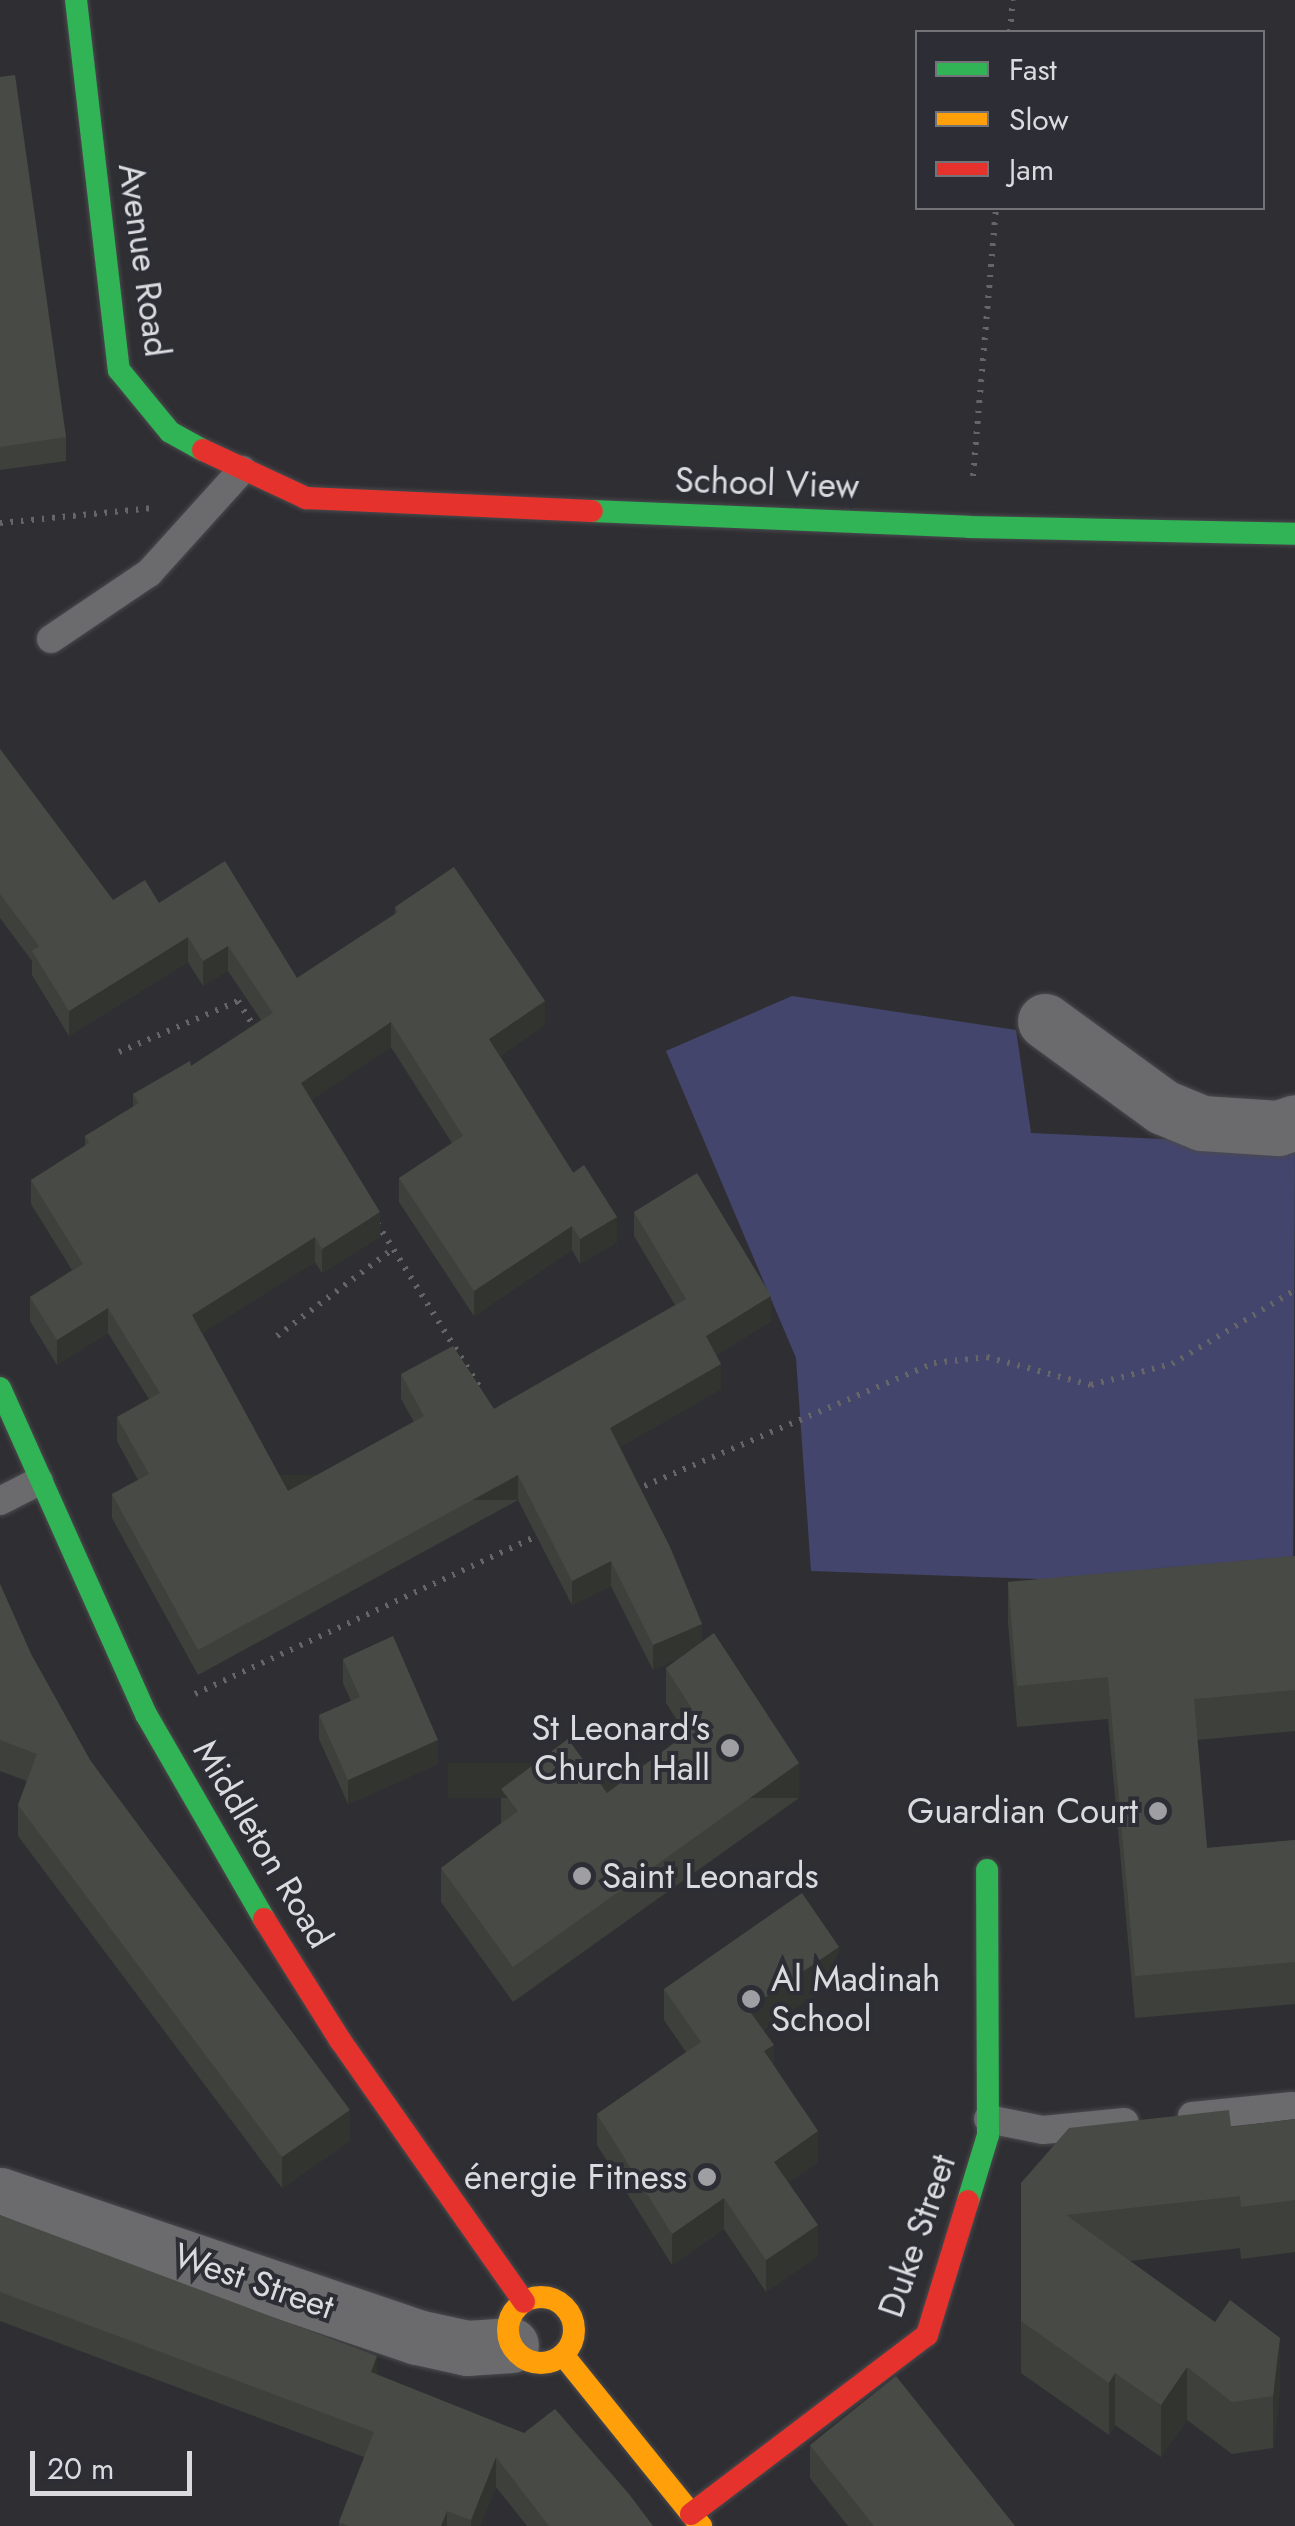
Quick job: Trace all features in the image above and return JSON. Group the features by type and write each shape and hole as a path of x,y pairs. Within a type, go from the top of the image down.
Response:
{"street":[{"name":"Avenue Road","path":"76,0 118,370 170,432 242,470"},
{"name":"School View","path":"242,470 306,498 968,527 1295,534"},
{"path":"1044,1022 1164,1107 1202,1122 1278,1128 1295,1122"},
{"name":"Middleton Road","path":"0,1388 148,1716 233,1869 533,2334 696,2520"},
{"name":"Duke Street","path":"696,2520 927,2336 988,2135 987,1870"},
{"name":"West Street","path":"0,2195 416,2336 467,2348 533,2334"}],"lane":[{"path":"51,640 149,573 242,470"},
{"path":"0,1500 39,1481"},
{"path":"988,2118 1043,2130 1293,2106"}],"path":[{"path":"1010,30 1013,0"},
{"path":"968,527 996,210"},
{"path":"0,523 214,502"},
{"path":"118,1052 238,1001 259,1034"},
{"path":"372,1216 484,1394"},
{"path":"278,1336 393,1249"},
{"path":"628,1494 934,1363 987,1357 1091,1385 1172,1364 1295,1290"},
{"path":"148,1716 546,1531"}],"shaded area":[{"path":"792,996 1016,1030 1031,1133 1295,1145 1293,1588 811,1571 796,1358 666,1051"}],"building":[{"path":"15,75 66,437 0,447 0,77"},
{"path":"0,749 113,900 145,880 159,903 225,861 297,978 398,912 395,907 454,867 545,1001 489,1039 573,1173 584,1165 617,1217 580,1239 572,1226 474,1291 399,1178 463,1136 391,1022 301,1083 380,1212 322,1249 315,1237 192,1315 288,1491 424,1416 401,1374 453,1346 494,1409 686,1299 634,1212 697,1173 771,1296 706,1336 721,1364 610,1428 670,1547 702,1624 653,1645 611,1561 572,1581 518,1475 198,1650 112,1494 149,1474 117,1417 160,1393 108,1308 57,1340 30,1297 83,1264 31,1180 89,1143 85,1136 139,1103 133,1094 190,1061 191,1066 273,1013 228,946 203,961 188,937 69,1011 32,951 39,946 0,894"},
{"name":"Guardian Court","path":"1295,1556 1295,1690 1194,1699 1207,1848 1295,1840 1295,1962 1135,1976 1108,1677 1017,1686 1008,1582"},
{"path":"0,1584 31,1654 90,1760 350,2110 282,2157 18,1805 37,1754 0,1740"},
{"path":"714,1633 799,1763 513,1967 441,1868 518,1811 501,1789 568,1739 607,1793 701,1723 666,1668"},
{"path":"393,1636 438,1740 348,1780 319,1715 360,1697 343,1659"},
{"path":"802,1893 839,1947 748,2009 774,2045 764,2051 818,2131 774,2162 818,2225 766,2260 724,2198 672,2234 597,2114 701,2042 664,1989"},
{"path":"1229,2110 1231,2127 1295,2119 1295,2200 1241,2207 1240,2196 1066,2215 1215,2322 1230,2300 1280,2338 1273,2396 1232,2402 1187,2367 1161,2405 1115,2373 1109,2383 1021,2321 1021,2183 1069,2128"},
{"path":"0,2215 377,2356 371,2372 524,2433 555,2409 653,2526 549,2526 496,2457 471,2520 447,2511 441,2526 349,2526 339,2522 374,2432 0,2292"},
{"path":"896,2376 1015,2526 874,2526 810,2445"}],"traffic: fast":[{"path":"76,0 119,370 170,432 203,450"},
{"path":"592,511 969,527 1295,534"},
{"path":"0,1388 147,1716 264,1919"},
{"path":"968,2201 988,2135 987,1870"}],"traffic: slow":[{"path":"541,2297 564,2307 574,2330 564,2353 541,2363 518,2353 508,2330 518,2307 541,2297"},
{"path":"563,2355 701,2526"}],"traffic: jam":[{"path":"203,450 306,498 592,511"},
{"path":"264,1919 340,2040 524,2302"},
{"path":"691,2514 927,2335 968,2201"}],"place":[{"name":"St Leonard's Church Hall","path":"730,1748"},
{"name":"Guardian Court","path":"1158,1811"},
{"name":"Saint Leonards","path":"582,1876"},
{"name":"Al Madinah School","path":"751,1999"},
{"name":"énergie Fitness","path":"707,2177"}]}
